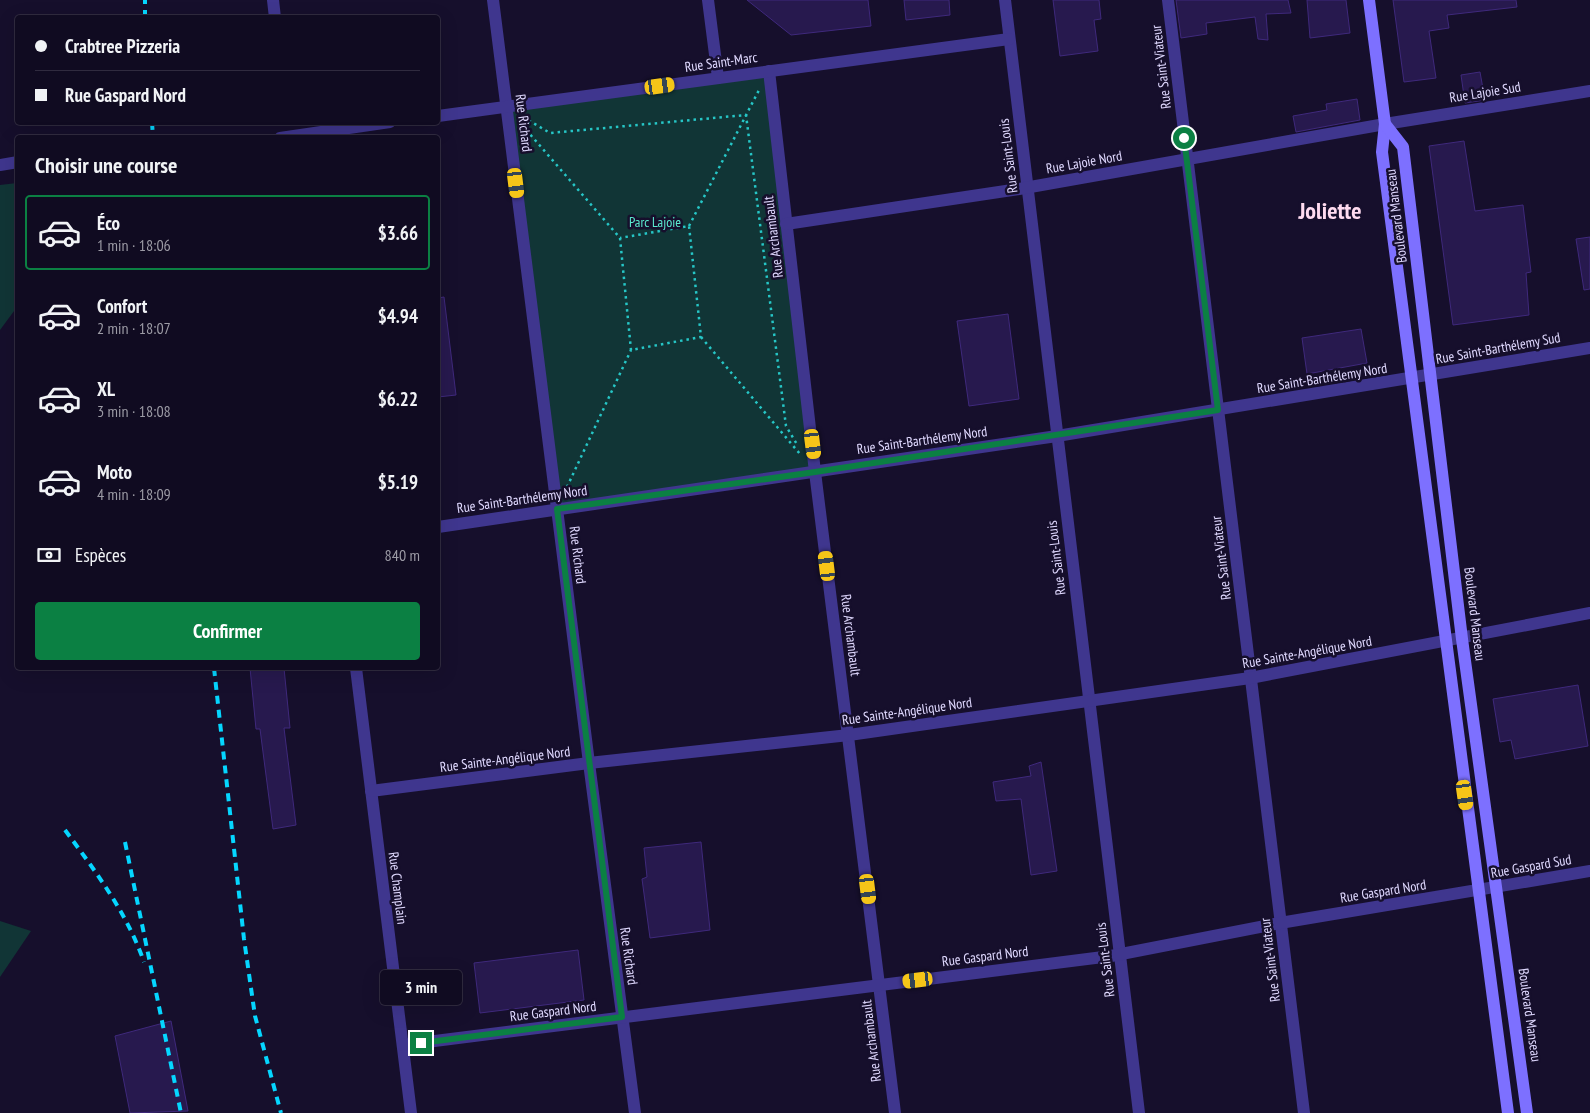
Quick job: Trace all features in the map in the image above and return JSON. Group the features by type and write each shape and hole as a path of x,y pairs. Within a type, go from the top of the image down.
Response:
{"main road":[{"name":"Boulevard Manseau","path":"1369,0 1386,124 1382,152 1508,1113"},
{"name":"Boulevard Manseau","path":"1386,124 1403,147 1462,639 1527,1113"}],"street":[{"path":"273,0 275,15"},
{"name":"Rue Richard","path":"493,0 588,763 635,1113"},
{"path":"708,0 718,78"},
{"name":"Rue Saint-Louis","path":"1005,0 1139,1113"},
{"name":"Rue Saint-Viateur","path":"1168,0 1304,1113"},
{"name":"Rue Saint-Marc","path":"440,116 1010,39"},
{"name":"Rue Archambault","path":"768,71 815,472 895,1113"},
{"name":"Rue Lajoie Sud","path":"1386,124 1590,90"},
{"name":"Rue Lajoie Nord","path":"786,224 1027,188 1386,124"},
{"path":"300,135 369,125"},
{"path":"0,165 15,162"},
{"name":"Rue Saint-Barthélemy Sud","path":"1411,378 1590,348"},
{"name":"Rue Saint-Barthélemy Nord","path":"440,527 1057,436 1411,378"},
{"name":"Rue Sainte-Angélique Nord","path":"371,792 588,763 849,735 1250,678 1445,643 1590,613"},
{"name":"Rue Champlain","path":"356,670 411,1113"},
{"name":"Rue Gaspard Sud","path":"1478,890 1590,871"},
{"name":"Rue Gaspard Nord","path":"403,1045 1119,954 1280,923 1478,890"}],"path":[{"path":"768,71 689,226 701,337 815,472"},
{"path":"506,107 550,133 746,115"},
{"path":"506,107 620,238 631,350 557,509"},
{"path":"746,115 786,426 815,472"},
{"path":"620,238 689,226"},
{"path":"631,350 701,337"}],"green space":[{"name":"Parc Lajoie","path":"769,71 815,472 557,509 506,107"},
{"path":"15,183 15,310 0,330 0,185"},
{"path":"0,921 31,931 0,977"}],"building":[{"path":"747,0 868,0 871,26 791,35"},
{"path":"904,0 949,0 950,15 906,20"},
{"path":"1053,0 1099,0 1101,19 1094,20 1098,51 1060,56"},
{"path":"1176,0 1288,0 1291,13 1266,14 1268,40 1258,39 1255,17 1206,23 1207,34 1181,38"},
{"path":"1307,0 1346,0 1350,33 1310,38"},
{"path":"1393,0 1516,0 1517,7 1447,15 1449,28 1429,31 1436,78 1404,82"},
{"path":"1480,72 1485,100 1465,103 1461,75"},
{"path":"1357,99 1360,120 1296,132 1293,116 1327,110 1326,104"},
{"path":"1464,141 1475,211 1523,205 1531,272 1526,273 1529,315 1453,325 1429,146"},
{"path":"1590,237 1590,289 1584,290 1576,239"},
{"path":"444,297 456,395 440,397 440,298"},
{"path":"1008,314 1019,399 969,406 957,321"},
{"path":"1361,329 1367,363 1307,374 1302,338"},
{"path":"250,670 284,670 290,728 284,728 296,825 273,829 260,729 256,729"},
{"path":"1578,685 1588,746 1515,759 1511,740 1500,742 1493,699"},
{"path":"1041,762 1057,871 1031,875 1021,799 996,801 993,782 1031,776 1029,766"},
{"path":"701,842 710,930 650,938 642,879 647,877 644,848"},
{"path":"578,950 584,1000 480,1013 474,963"},
{"path":"171,1021 188,1111 130,1113 115,1036"}],"railway":[{"path":"145,0 145,15"},
{"path":"152,125 153,135"},
{"path":"214,670 244,939 255,1016 281,1113"},
{"path":"65,830 120,910 144,962"},
{"path":"125,842 181,1113"}],"district":[{"name":"Joliette","path":"1330,210"}],"route":[{"path":"421,1043 622,1017 557,509 1057,436 1218,410 1184,138"}]}
